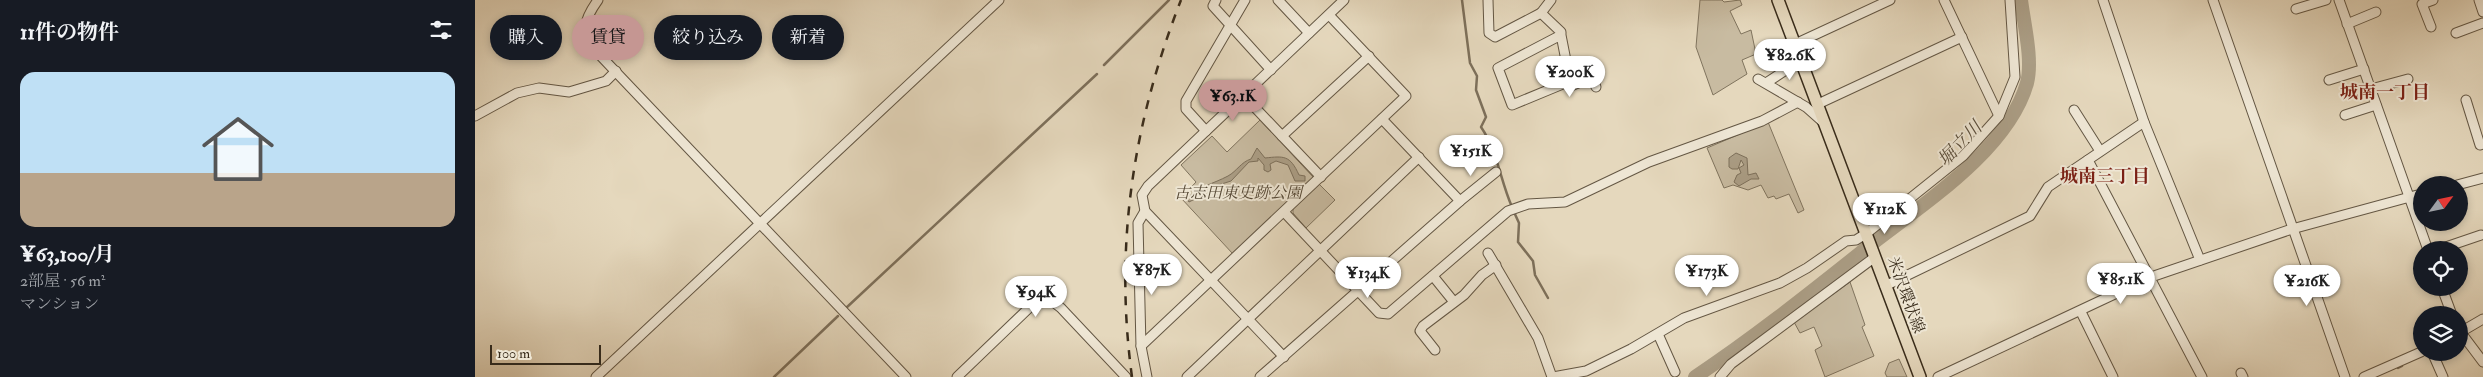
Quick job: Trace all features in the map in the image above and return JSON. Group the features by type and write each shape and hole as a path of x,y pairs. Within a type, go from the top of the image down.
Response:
{"main road":[{"name":"米沢環状線","path":"1779,0 1920,377"}],"street":[{"path":"599,0 585,24 585,34 595,50 906,377"},
{"path":"596,377 999,0"},
{"path":"1216,0 1213,6 1271,70"},
{"path":"1207,131 1187,109 1186,101 1245,0"},
{"path":"1278,0 1309,33"},
{"path":"1147,377 1141,346 1139,222 1145,211 1143,194 1148,186 1344,0"},
{"path":"1488,0 1489,33 1495,37 1541,13 1551,0"},
{"path":"1795,44 1889,0"},
{"path":"1945,0 1999,116"},
{"path":"1488,253 1538,338 1552,377 1586,371 1658,334 1684,318 1780,283 1807,268 1846,242 1856,240 1867,234 1963,156 1999,116 2015,76 2009,0"},
{"path":"2103,0 2144,122 2200,260"},
{"path":"2213,0 2345,377"},
{"path":"2296,10 2326,0"},
{"path":"2339,0 2425,241"},
{"path":"2431,27 2423,4 2433,0"},
{"path":"2479,0 2483,12"},
{"path":"2347,24 2376,12"},
{"path":"1541,13 1561,35 1568,81 1571,86 1592,77 1596,86"},
{"path":"1141,346 1406,96 1329,15"},
{"path":"2455,33 2483,24"},
{"path":"1561,35 1498,68 1512,105 1568,81"},
{"path":"1818,104 1962,37"},
{"path":"1282,136 1369,56"},
{"path":"1801,60 1762,81 1798,102 1827,125"},
{"path":"2329,80 2363,69"},
{"path":"475,116 517,93 539,88 569,92 606,81 616,71"},
{"path":"2371,89 2408,79"},
{"path":"1244,96 1321,177"},
{"path":"2466,100 2480,145 2483,144"},
{"path":"1284,212 1379,313 1388,314 1508,211 1528,204 1565,202 1649,162 1762,121 1798,102"},
{"path":"2345,114 2376,104"},
{"path":"2074,110 2100,151"},
{"path":"1382,119 1460,201"},
{"path":"1885,286 2030,216 2048,187 2144,122"},
{"path":"1187,377 1419,158"},
{"path":"2088,160 2202,377"},
{"path":"1260,377 1460,201 1496,172"},
{"path":"2468,182 2483,178"},
{"path":"1938,377 2151,278 2292,229 2413,196"},
{"path":"1145,211 1283,357"},
{"path":"2463,241 2481,235"},
{"path":"1720,377 1731,364 1875,256"},
{"path":"1435,350 1421,331 1423,326 1464,295 1482,275 1496,265"},
{"path":"1433,276 1454,302"},
{"path":"957,377 1031,306 1045,299 1052,301 1061,308 1125,377"},
{"path":"2081,312 2113,377"},
{"path":"2468,327 2483,319"},
{"path":"1658,334 1675,372"},
{"path":"2468,343 2483,362"},
{"path":"2364,377 2413,356"},
{"path":"2436,361 2443,377"},
{"path":"1115,367 1115,377"}],"green space":[{"path":"1700,0 1722,0 1724,2 1740,0 1742,5 1730,11 1741,34 1751,30 1756,54 1742,60 1747,74 1713,95 1696,47"},
{"name":"古志田東史跡公園","path":"1260,120 1314,178 1233,254 1181,198 1196,182 1181,165 1212,136 1227,152"},
{"path":"1768,122 1804,210 1798,213 1789,194 1776,199 1774,196 1768,198 1761,185 1748,190 1733,185 1724,188 1707,148"},
{"path":"1319,184 1335,200 1306,228 1293,213 1293,209"},
{"path":"1850,282 1865,325 1862,327 1874,356 1825,377 1815,350 1822,346 1814,327 1800,333 1794,322"},
{"path":"1899,359 1907,377 1887,377 1885,373 1889,363"}],"shaded area":[{"path":"1257,148 1265,158 1282,157 1289,160 1299,175 1305,176 1305,181 1295,181 1288,165 1276,161 1270,164 1271,170 1268,172 1264,170 1264,165 1258,158 1258,161 1249,162 1231,181 1209,188 1199,197 1189,202 1187,199 1196,191 1228,176 1244,162 1251,159"},
{"path":"1736,153 1747,158 1748,175 1756,173 1759,179 1751,179 1739,186 1734,182 1737,175 1741,173 1739,168 1744,165 1741,160 1738,169 1729,167 1729,158"}],"waterway":[{"path":"1104,65 1169,0"},
{"path":"1462,0 1470,63 1477,76 1476,90 1486,117 1481,127 1495,156 1512,207"},
{"name":"堀立川","path":"1695,377 1737,348 1931,199 1956,179 2000,133 2016,109 2029,74 2029,53 2021,0"},
{"path":"846,308 1097,74"},
{"path":"1514,212 1519,223 1518,242 1533,261 1535,275 1548,298"},
{"path":"774,377 838,316"},
{"path":"2398,368 2402,366"}],"railway":[{"path":"1132,377 1125,280 1127,232 1132,185 1151,92 1164,46 1181,0"}],"district":[{"name":"城南一丁目","path":"2385,92"},
{"name":"城南三丁目","path":"2105,176"}]}
